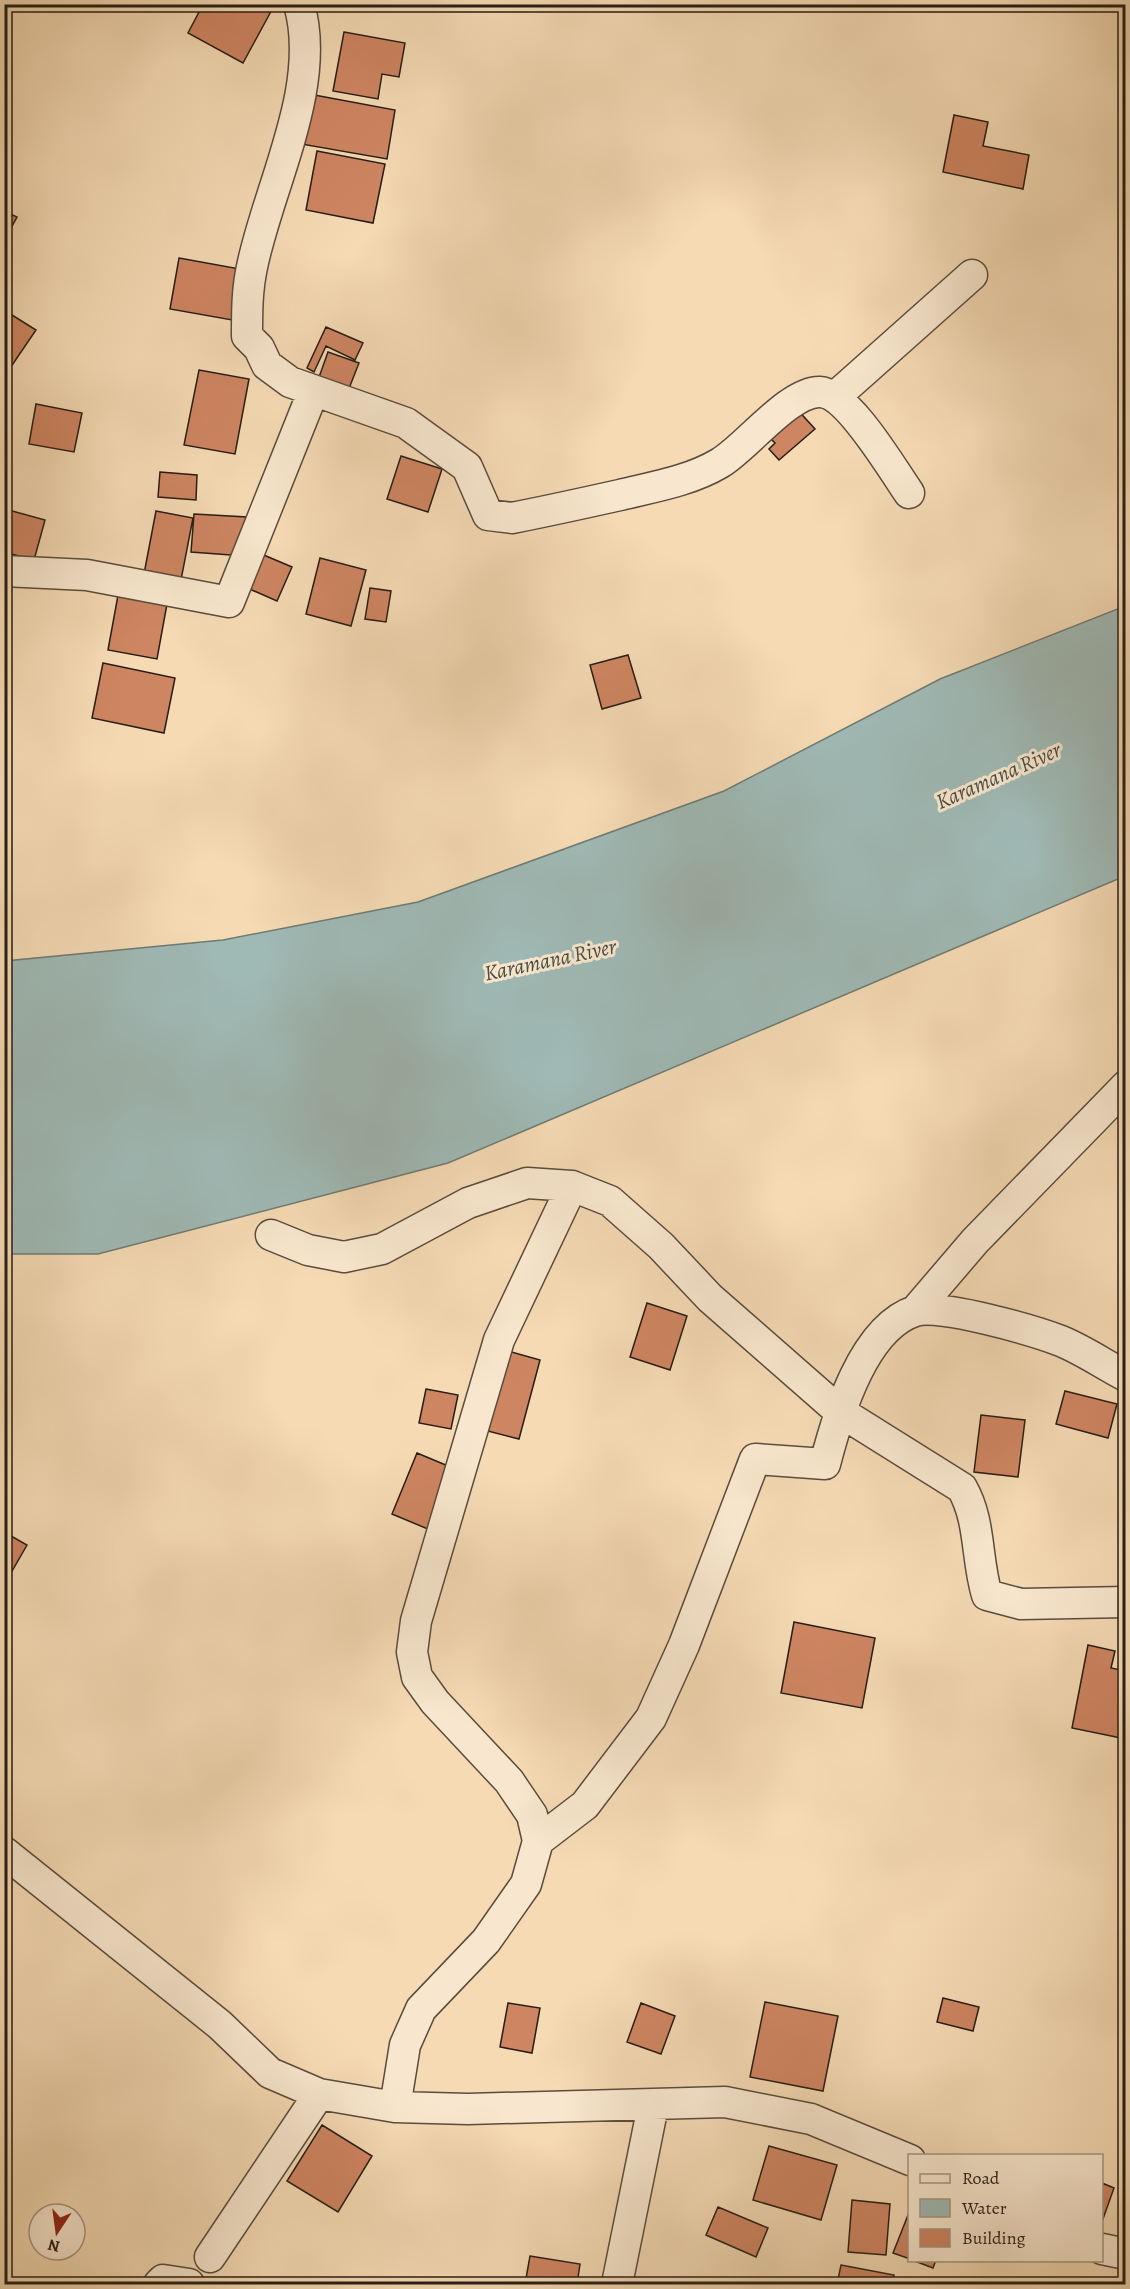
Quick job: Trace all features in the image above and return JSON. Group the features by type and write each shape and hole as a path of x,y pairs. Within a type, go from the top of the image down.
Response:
{"street":[{"path":"299,4 306,57 285,160 252,265 247,301 247,336 259,348 267,365 290,382 313,392 406,423 467,467 488,515 512,518 672,483 721,463 773,417 800,399 819,392 835,397 849,410 909,493"},
{"path":"835,397 972,275"},
{"path":"4,571 87,575 229,602 313,392"},
{"path":"538,1841 585,1805 651,1718 684,1645 755,1459 825,1464 839,1411 876,1341 896,1322 916,1310 975,1241 1125,1086"},
{"path":"271,1235 308,1250 344,1257 382,1249 468,1203 527,1183 572,1186 610,1201 661,1246 710,1299 839,1411 962,1488 973,1507 982,1577 987,1595 1020,1604 1125,1602"},
{"path":"395,2107 405,2045 421,2009 448,1977 486,1941 526,1884 538,1841 532,1815 508,1781 435,1702 417,1677 412,1652 416,1621 499,1340 572,1186"},
{"path":"916,1310 952,1311 1062,1342 1125,1376"},
{"path":"4,1852 220,2025 270,2073 319,2094 395,2107 468,2109 725,2103 812,2119 908,2160"},
{"path":"210,2257 319,2094"},
{"path":"617,2284 653,2106"},
{"path":"1103,2248 1125,2254"},
{"path":"159,2284 163,2280 189,2284"}],"water":[{"name":"Karamana River","path":"1125,606 1125,876 448,1163 98,1254 5,1254 5,961 223,940 418,902 724,791 940,679"}],"building":[{"path":"185,4 275,4 243,63 188,33 199,12"},
{"path":"344,32 405,43 399,77 382,74 378,99 333,91"},
{"path":"309,94 395,110 387,159 301,144"},
{"path":"954,115 988,122 983,146 1029,155 1023,189 943,172"},
{"path":"317,151 385,164 373,223 306,210"},
{"path":"4,211 17,217 4,241"},
{"path":"179,258 240,269 232,320 170,309"},
{"path":"4,310 36,330 4,377"},
{"path":"326,327 363,343 355,360 326,346 314,372 307,368"},
{"path":"328,352 359,363 348,391 318,380"},
{"path":"199,370 249,379 235,454 184,445"},
{"path":"36,404 82,413 74,452 29,444"},
{"path":"795,407 815,429 779,460 769,449 775,443 765,433"},
{"path":"401,456 442,469 428,512 387,499"},
{"path":"160,472 197,475 196,500 158,497"},
{"path":"5,509 45,520 34,560 4,552"},
{"path":"156,511 193,518 181,580 144,574"},
{"path":"194,514 247,517 244,556 191,552"},
{"path":"259,553 292,567 277,601 245,587"},
{"path":"320,558 366,570 351,626 306,614"},
{"path":"370,588 391,591 386,622 365,619"},
{"path":"118,595 167,604 157,659 108,650"},
{"path":"628,655 641,698 602,709 590,665"},
{"path":"103,663 175,678 164,733 92,718"},
{"path":"647,1303 687,1316 670,1370 630,1357"},
{"path":"501,1349 540,1360 519,1439 480,1429"},
{"path":"426,1389 458,1395 451,1429 419,1423"},
{"path":"1065,1391 1117,1404 1108,1438 1056,1424"},
{"path":"981,1415 1025,1420 1018,1477 974,1472"},
{"path":"417,1453 460,1471 435,1532 392,1514"},
{"path":"4,1532 27,1545 4,1585"},
{"path":"794,1622 875,1638 862,1708 781,1693"},
{"path":"1088,1645 1115,1651 1111,1668 1126,1671 1126,1739 1072,1728"},
{"path":"943,1998 979,2007 973,2031 937,2022"},
{"path":"765,2002 838,2016 823,2091 750,2077"},
{"path":"508,2003 540,2008 532,2053 500,2047"},
{"path":"641,2003 675,2016 661,2054 627,2042"},
{"path":"322,2125 372,2156 338,2212 287,2181"},
{"path":"769,2146 837,2165 821,2220 753,2200"},
{"path":"1103,2183 1114,2188 1103,2219"},
{"path":"852,2200 890,2204 886,2255 848,2252"},
{"path":"718,2207 768,2228 756,2257 706,2235"},
{"path":"908,2215 908,2258 893,2253"},
{"path":"530,2256 580,2264 577,2284 525,2284"},
{"path":"917,2262 935,2262 933,2268"},
{"path":"841,2265 894,2275 892,2284 837,2284"},
{"path":"1058,2278 1074,2284 1056,2284"}]}
